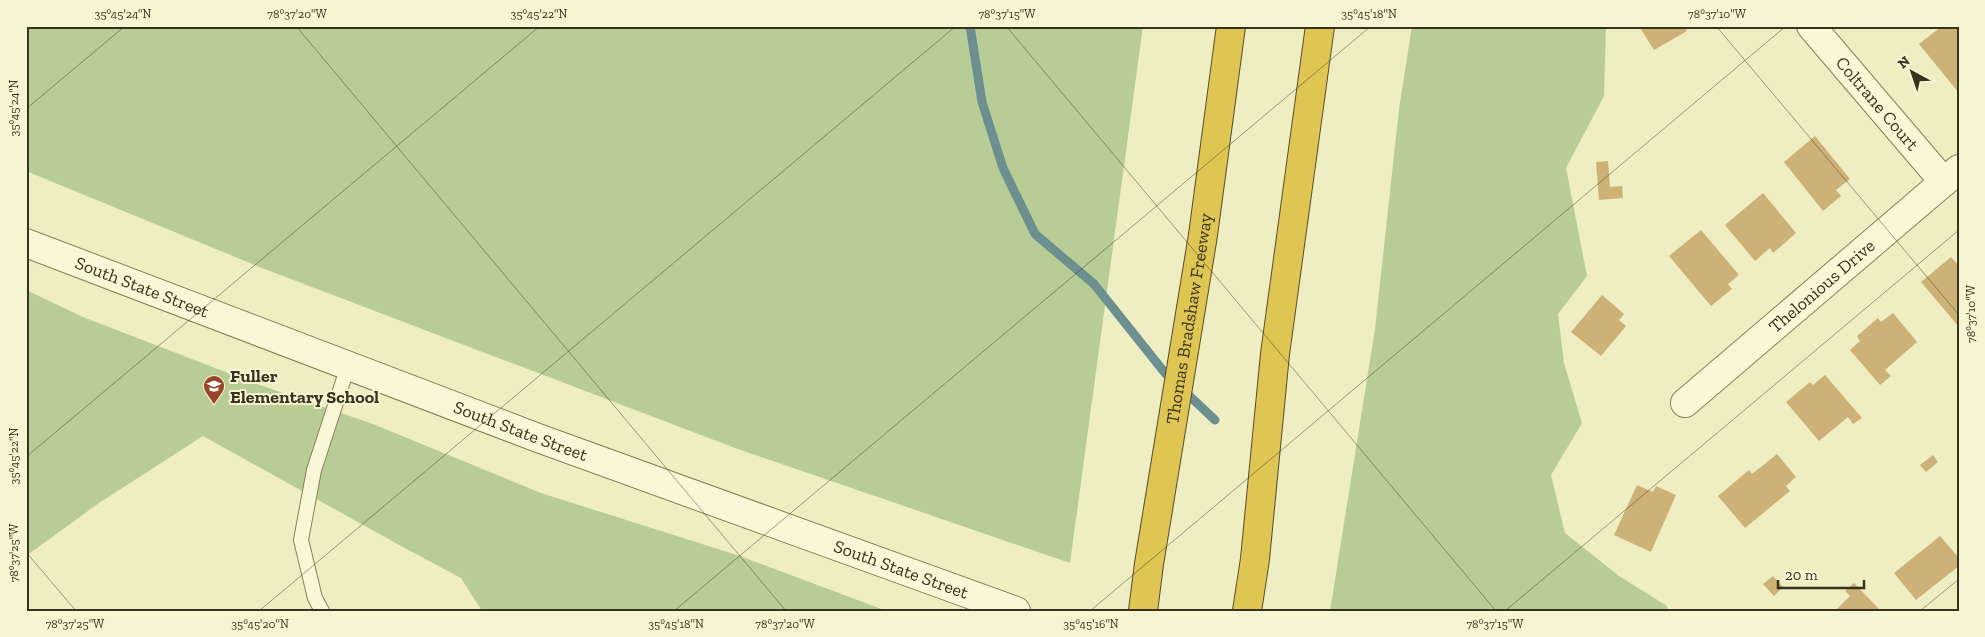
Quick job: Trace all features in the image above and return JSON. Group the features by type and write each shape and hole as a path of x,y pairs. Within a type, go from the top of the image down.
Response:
{"highway":[{"name":"Thomas Bradshaw Freeway","path":"1143,611 1203,234 1231,26"},
{"path":"1247,611 1255,559 1274,354 1320,26"}],"street":[{"name":"Coltrane Court","path":"1811,26 1951,175"},
{"name":"Thelonious Drive","path":"1685,403 1951,175"},
{"name":"South State Street","path":"26,244 538,438 1016,611"}],"lane":[{"path":"322,611 315,598 302,540 314,470 348,366"}],"green space":[{"path":"26,26 1143,26 1070,563 735,448 262,268 26,171"},
{"path":"1412,26 1606,26 1604,96 1566,168 1587,276 1558,314 1564,363 1582,423 1551,475 1565,533 1619,576 1667,606 1669,611 1330,611 1375,329 1399,109"},
{"path":"26,290 83,317 254,383 373,424 541,493 740,556 887,611 482,611 461,578 203,436 99,503 26,556"}],"building":[{"path":"1639,26 1685,26 1687,31 1654,50"},
{"path":"1942,26 1959,28 1959,93 1919,44"},
{"path":"1815,136 1850,179 1836,190 1841,196 1823,211 1784,162"},
{"path":"1608,161 1610,187 1622,186 1623,198 1599,200 1596,162"},
{"path":"1763,193 1796,233 1773,253 1770,248 1755,261 1725,225"},
{"path":"1701,230 1739,275 1728,284 1732,289 1711,306 1669,256"},
{"path":"1951,257 1959,266 1959,327 1921,282"},
{"path":"1602,295 1624,314 1619,320 1626,326 1601,356 1571,332"},
{"path":"1893,313 1917,342 1885,370 1891,376 1880,385 1850,350 1860,341 1857,336 1878,318 1881,322"},
{"path":"1825,375 1862,418 1853,424 1848,417 1819,441 1786,402 1810,382 1813,385"},
{"path":"1777,454 1796,477 1786,486 1790,491 1745,528 1718,496 1749,470 1752,474"},
{"path":"1933,455 1938,462 1926,472 1920,465"},
{"path":"1637,485 1653,492 1656,486 1676,495 1651,552 1614,535"},
{"path":"1940,536 1959,558 1959,566 1916,600 1894,573"},
{"path":"1773,576 1783,587 1774,596 1763,584"},
{"path":"1854,583 1881,611 1835,611 1850,596 1845,591"}],"waterway":[{"path":"970,26 982,102 1003,168 1035,234 1094,284 1165,373 1215,420"}],"place":[{"name":"Fuller Elementary School","path":"214,405"}]}
